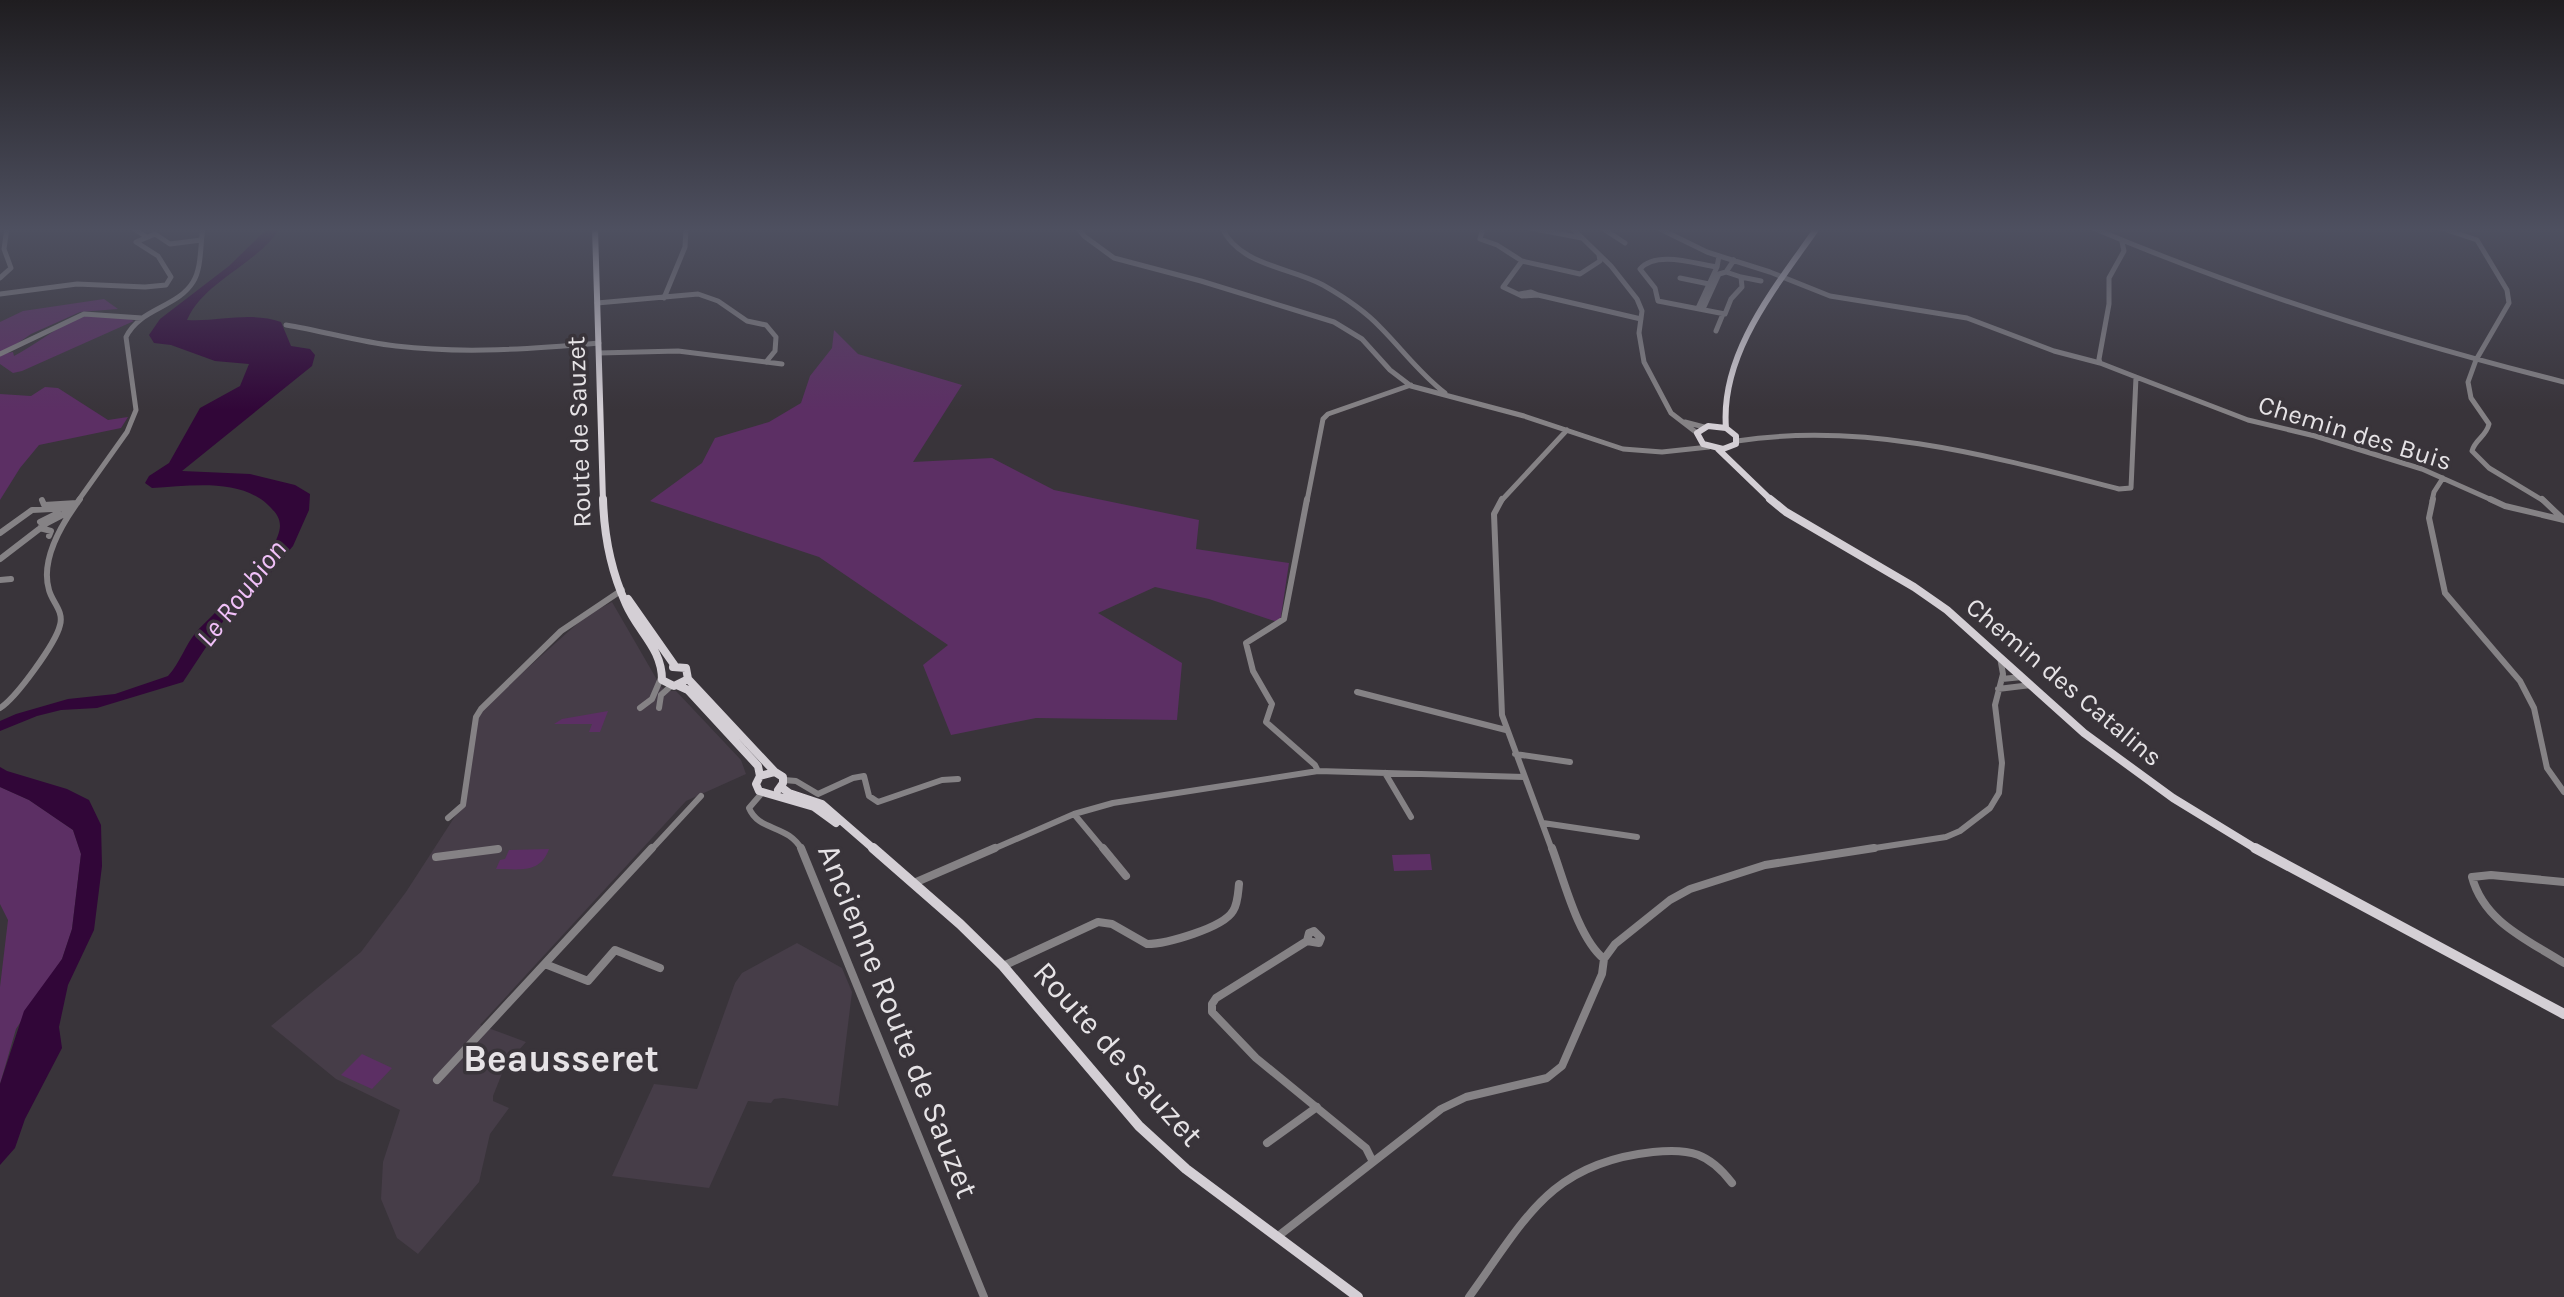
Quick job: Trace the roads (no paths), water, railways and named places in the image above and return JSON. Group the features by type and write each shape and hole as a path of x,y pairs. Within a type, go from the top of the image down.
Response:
{"main road":[{"name":"Route de Sauzet","path":"597,289 604,525 609,555 626,605 662,674"},
{"path":"1726,428 1724,414 1736,359 1777,289"},
{"path":"1724,414 1713,426 1700,434 1709,447 1718,449 1735,444"},
{"path":"1713,426 1726,428 1734,433 1734,463"},
{"name":"Chemin des Catalins","path":"1718,449 1779,508 1926,595 1958,619 2107,751 2173,798 2231,834 2495,980 2564,1014"},
{"name":"Route de Sauzet","path":"622,590 675,666 686,668 688,679"},
{"path":"675,666 662,674 674,686 688,690 758,766 760,776 756,784 766,793 783,783"},
{"path":"674,686 688,679 775,772 760,776"},
{"name":"Route de Sauzet","path":"775,772 781,775 785,792 822,804 882,859"},
{"name":"Route de Sauzet","path":"766,793 814,807 960,924 1003,966 1139,1126 1186,1169 1358,1297"}],"street":[{"path":"0,293 38,289"},
{"path":"0,708 12,701 54,639 61,623 59,608 48,592 46,575 58,535 72,508 127,432 136,410 126,337 128,331 142,318 186,289"},
{"path":"664,298 668,289"},
{"path":"1225,289 1334,322 1362,339 1390,370 1411,385 1623,449 1679,450 1709,447"},
{"path":"1328,289 1383,329 1426,379 1450,396"},
{"path":"1507,289 1533,297 1538,295 1641,319"},
{"path":"1628,289 1642,311 1639,333 1644,362 1663,402 1678,419 1700,434 1679,450"},
{"path":"1655,289 1658,301 1723,314"},
{"path":"1700,309 1707,289"},
{"path":"1700,309 1711,289"},
{"path":"1716,331 1723,314 1727,313 1731,299 1741,289"},
{"name":"Chemin des Buis","path":"1812,289 1843,300 1979,321 2054,351 2100,363 2248,420 2315,436 2443,478 2505,506 2564,520"},
{"path":"2100,363 2109,289"},
{"path":"2254,289 2476,360 2564,382"},
{"path":"2507,289 2509,303 2476,360 2468,382 2471,398 2489,424 2487,433 2472,447 2474,454 2499,474 2539,496 2564,520"},
{"path":"597,303 698,294 714,297 750,326 766,326 776,337 775,351 766,362"},
{"path":"0,354 84,314 142,318"},
{"path":"286,325 365,341 419,347 493,351 599,343"},
{"path":"599,353 678,351 782,364"},
{"path":"1734,433 1763,437 1852,436 1909,441 1975,452 2126,490 2133,485 2136,377"},
{"path":"1318,771 1315,765 1266,722 1272,704 1252,671 1246,643 1284,619 1323,419 1328,414 1411,385"},
{"path":"1567,430 1499,503 1494,514 1502,715 1585,934 1594,951 1604,958"},
{"path":"1735,444 1763,437"},
{"path":"2443,478 2434,492 2429,518 2445,593 2519,681 2534,708 2547,768 2564,792"},
{"path":"42,500 44,505 72,508"},
{"path":"0,559 40,525 72,508"},
{"path":"0,533 32,509 72,508"},
{"path":"40,525 51,531 49,536"},
{"path":"0,580 11,579"},
{"path":"448,818 463,805 476,718 481,709 561,631 622,590"},
{"path":"1277,1237 1372,1160 1441,1109 1466,1097 1547,1078 1555,1073 1562,1066 1602,974 1604,958 1615,944 1670,900 1690,889 1765,865 1937,839 1960,831 1990,808 2001,783 2002,763 1996,717 1998,689 2002,679 2000,657"},
{"path":"640,708 652,699 662,674"},
{"path":"2002,679 2022,677"},
{"path":"1998,689 2031,685"},
{"path":"659,708 659,697 674,686"},
{"path":"1357,692 1506,730"},
{"path":"1515,754 1570,762"},
{"path":"912,884 1074,814 1113,803 1318,771 1524,777"},
{"path":"1385,773 1411,817"},
{"path":"783,783 796,781 818,794 831,792 856,776 864,776 869,796 874,801 883,802 942,780 958,779"},
{"name":"Ancienne Route de Sauzet","path":"766,793 749,808 751,816 789,832 797,840 984,1297"},
{"path":"438,1080 701,796"},
{"path":"1074,814 1126,876"},
{"path":"1543,823 1637,837"},
{"path":"436,857 498,849"},
{"path":"2564,882 2491,875 2472,877 2473,890 2483,905 2503,922 2564,963"},
{"path":"1003,966 1098,922 1108,921 1149,944 1163,943 1219,922 1231,914 1237,903 1239,884"},
{"path":"1307,941 1216,998 1212,1004 1212,1012 1256,1058 1366,1147 1372,1160"},
{"path":"545,964 588,981 615,950 660,968"},
{"path":"1267,1143 1317,1107"},
{"path":"1469,1297 1539,1201 1559,1181 1574,1172 1625,1155 1674,1151 1699,1153 1717,1162 1732,1183"}],"water":[{"name":"Le Roubion","path":"200,289 212,289 195,306 187,320 258,317 281,322 291,346 310,349 315,355 312,366 182,471 250,474 295,485 310,494 309,510 293,546 253,594 224,620 183,682 97,708 61,710 37,716 0,731 0,721 16,714 68,699 115,694 168,676 197,631 246,582 277,538 280,526 278,516 267,504 242,490 197,485 152,488 145,483 149,476 169,463 200,408 240,386 249,364 215,361 171,345 154,343 149,335 160,319"},
{"path":"0,767 67,789 89,800 101,825 102,866 94,930 68,985 59,1027 62,1048 25,1119 15,1148 0,1165 0,1084 24,1011 62,959 72,929 81,854 73,830 29,800 0,787"}],"district":[{"name":"Beausseret","path":"561,1058"}]}
